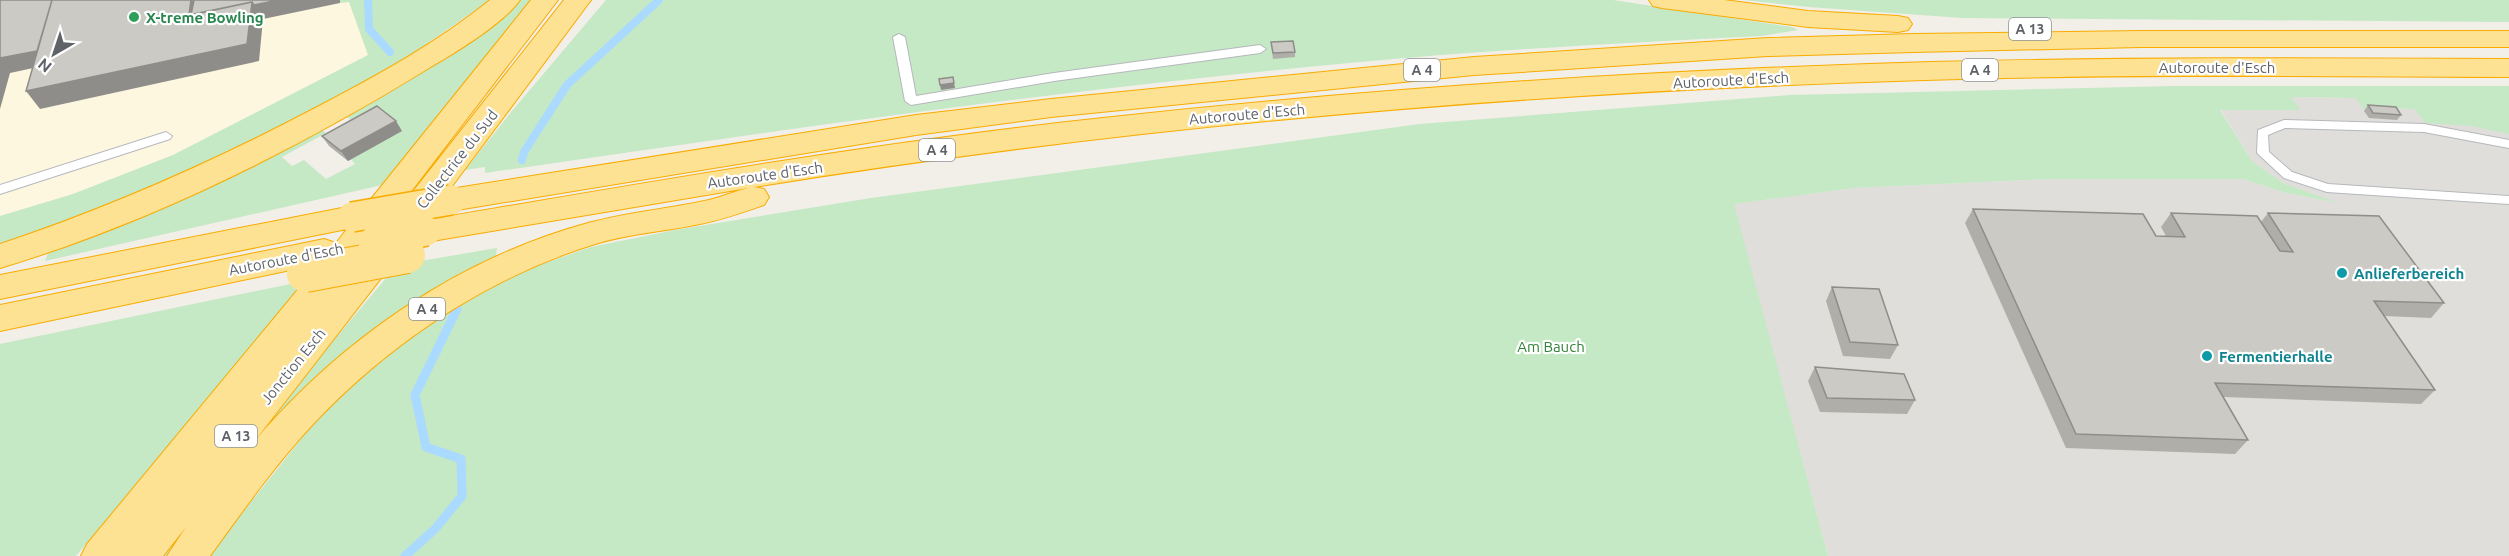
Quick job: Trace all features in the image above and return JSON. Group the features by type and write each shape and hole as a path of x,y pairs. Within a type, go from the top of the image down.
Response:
{"highway":[{"path":"0,256 53,239 216,171 299,130 384,84 459,36 507,0"},
{"path":"101,556 302,309 545,0"},
{"name":"Collectrice du Sud","path":"333,315 517,82 578,0"},
{"name":"A 13","path":"1662,0 1808,19 1968,28 2268,31 2401,38"},
{"name":"Autoroute d'Esch","path":"0,287 352,217 914,113 1051,108 1354,76 1642,54 1914,43 2509,39"},
{"name":"Autoroute d'Esch","path":"416,243 714,182 1009,139 1193,118 1625,85 1928,71 2163,67 2509,68"},
{"name":"A 4","path":"0,335 314,262 416,243 1452,97"},
{"name":"A 4","path":"187,556 240,487 306,408 363,355 413,318 476,282 517,262 589,234 711,211 753,197"},
{"name":"Autoroute d'Esch","path":"0,318 314,262"},
{"name":"Jonction Esch","path":"140,556 333,315"}],"lane":[{"path":"898,37 914,113 1054,77 1260,49"},
{"path":"2509,144 2424,128 2284,124 2262,133 2263,153 2289,175 2327,188 2509,200"},
{"path":"0,190 166,136"}],"shaded area":[{"path":"0,0 340,0 341,3 349,1 369,55 173,155 73,194 0,216"},
{"path":"2290,97 2356,98 2363,108 2414,109 2509,134 2509,556 1828,556 1733,204 1854,188 2049,179 2243,179 2286,193 2333,202 2283,183 2252,161 2220,109 2300,110"}],"green space":[{"path":"340,0 490,0 377,78 209,164 51,228 0,244 0,216 73,194 173,155 368,55 349,2 340,3"},
{"path":"516,0 534,0 391,183 45,261 51,246 319,127 326,133 282,157 292,166 304,160 326,179 355,164 351,159 402,131 351,120 343,114"},
{"path":"606,0 1613,0 1792,27 1798,30 1761,36 1452,54 1240,74 916,112 485,173 485,167 465,170"},
{"path":"1744,0 2509,0 2509,22 1963,18"},
{"name":"Am Bauch","path":"2174,86 2509,86 2509,134 2471,126 2426,123 2414,109 2363,108 2355,98 2291,97 2301,110 2220,110 2252,161 2283,183 2338,203 2286,193 2243,179 2049,179 1854,188 1734,204 1828,556 208,556 317,419 374,362 424,325 478,293 525,270 591,247 675,230 871,198 1420,124 1790,95"},
{"path":"497,248 495,263 407,313 173,556 162,556 276,409 397,265"},
{"path":"305,281 76,556 0,556 0,344"}],"building":[{"path":"0,0 52,0 37,51 0,58"},
{"path":"52,0 191,0 189,15 252,2 247,44 26,91"},
{"path":"194,0 278,0 254,5 252,2 191,15"},
{"path":"1293,41 1295,52 1273,53 1271,42"},
{"path":"953,77 954,83 940,85 939,79"},
{"path":"2368,105 2396,107 2401,115 2373,113"},
{"path":"377,106 396,121 341,151 322,136"},
{"name":"Fermentierhalle","path":"1973,209 2143,214 2156,236 2185,237 2171,213 2257,216 2280,251 2293,252 2268,213 2379,216 2444,303 2374,301 2435,390 2215,383 2248,440 2076,434"},
{"path":"1832,287 1879,289 1898,345 1850,342"},
{"path":"1815,367 1904,374 1915,400 1827,398"}],"waterway":[{"path":"368,0 369,29 390,52"},
{"path":"522,160 524,152 567,85 659,0"},
{"path":"405,556 435,529 462,496 461,459 426,447 415,395 457,309"}],"place":[{"name":"X-treme Bowling","path":"134,17"},
{"name":"Anlieferbereich","path":"2342,273"},
{"name":"Fermentierhalle","path":"2207,356"}]}
